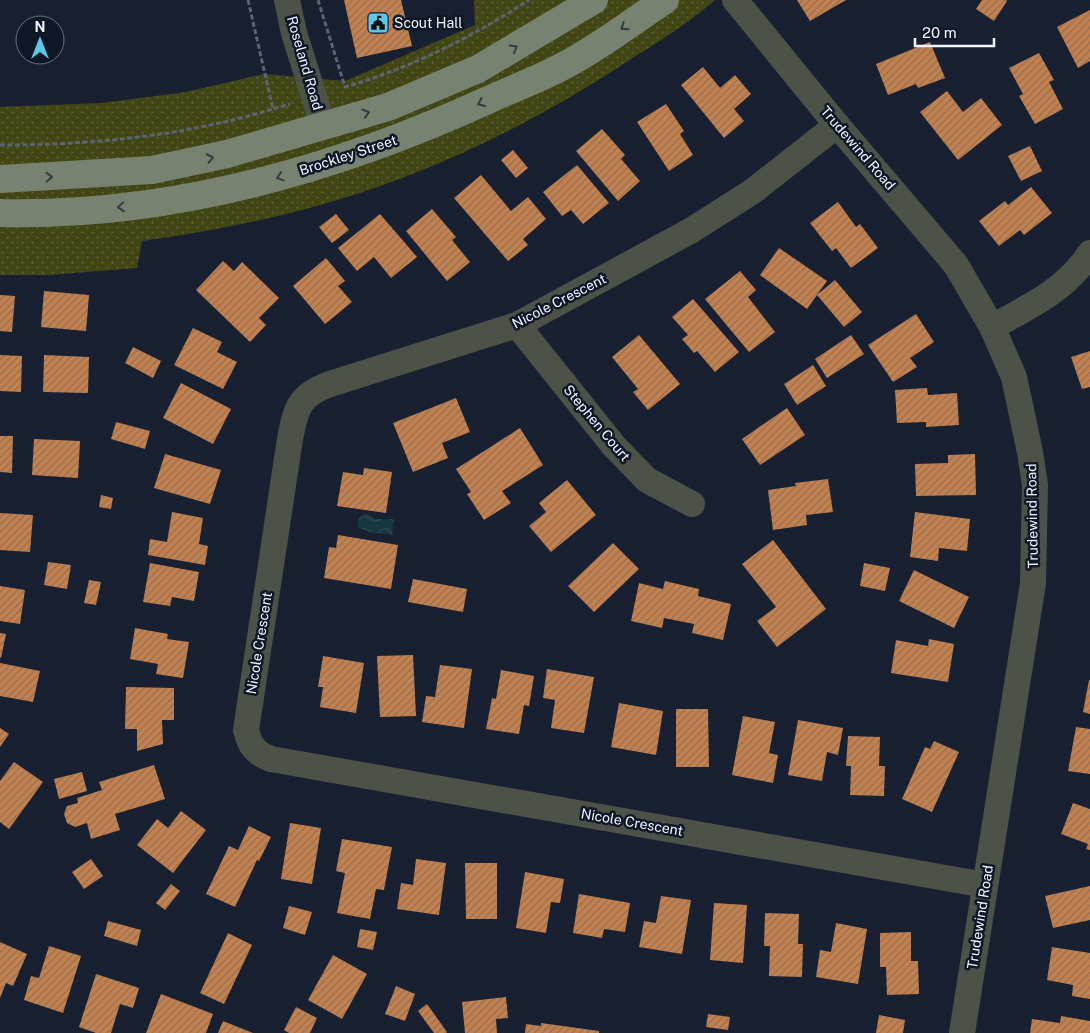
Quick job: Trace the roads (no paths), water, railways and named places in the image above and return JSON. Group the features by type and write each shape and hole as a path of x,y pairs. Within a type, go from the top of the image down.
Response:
{"main road":[{"path":"0,179 152,170 227,154 388,107 478,69 594,0"},
{"name":"Brockley Street","path":"0,213 33,214 155,204 257,184 340,158 420,131 568,64 665,0"},
{"path":"323,125 340,158"}],"street":[{"name":"Roseland Road","path":"287,0 294,33 323,125"},
{"name":"Trudewind Road","path":"735,0 837,125 956,265 992,327 1014,377 1030,452 1035,517 1034,583 962,1033"},
{"name":"Nicole Crescent","path":"837,125 753,191 692,230 517,324 309,393 300,405 290,439 246,722 251,746 255,751 271,759 986,885"},
{"path":"992,327 1056,290 1073,276 1090,253"},
{"name":"Stephen Court","path":"517,324 614,446 648,480 692,504"}],"water":[{"path":"366,513 376,519 394,519 392,535 369,532 357,527 359,518"}],"place":[{"name":"Scout Hall","path":"378,23"}]}
